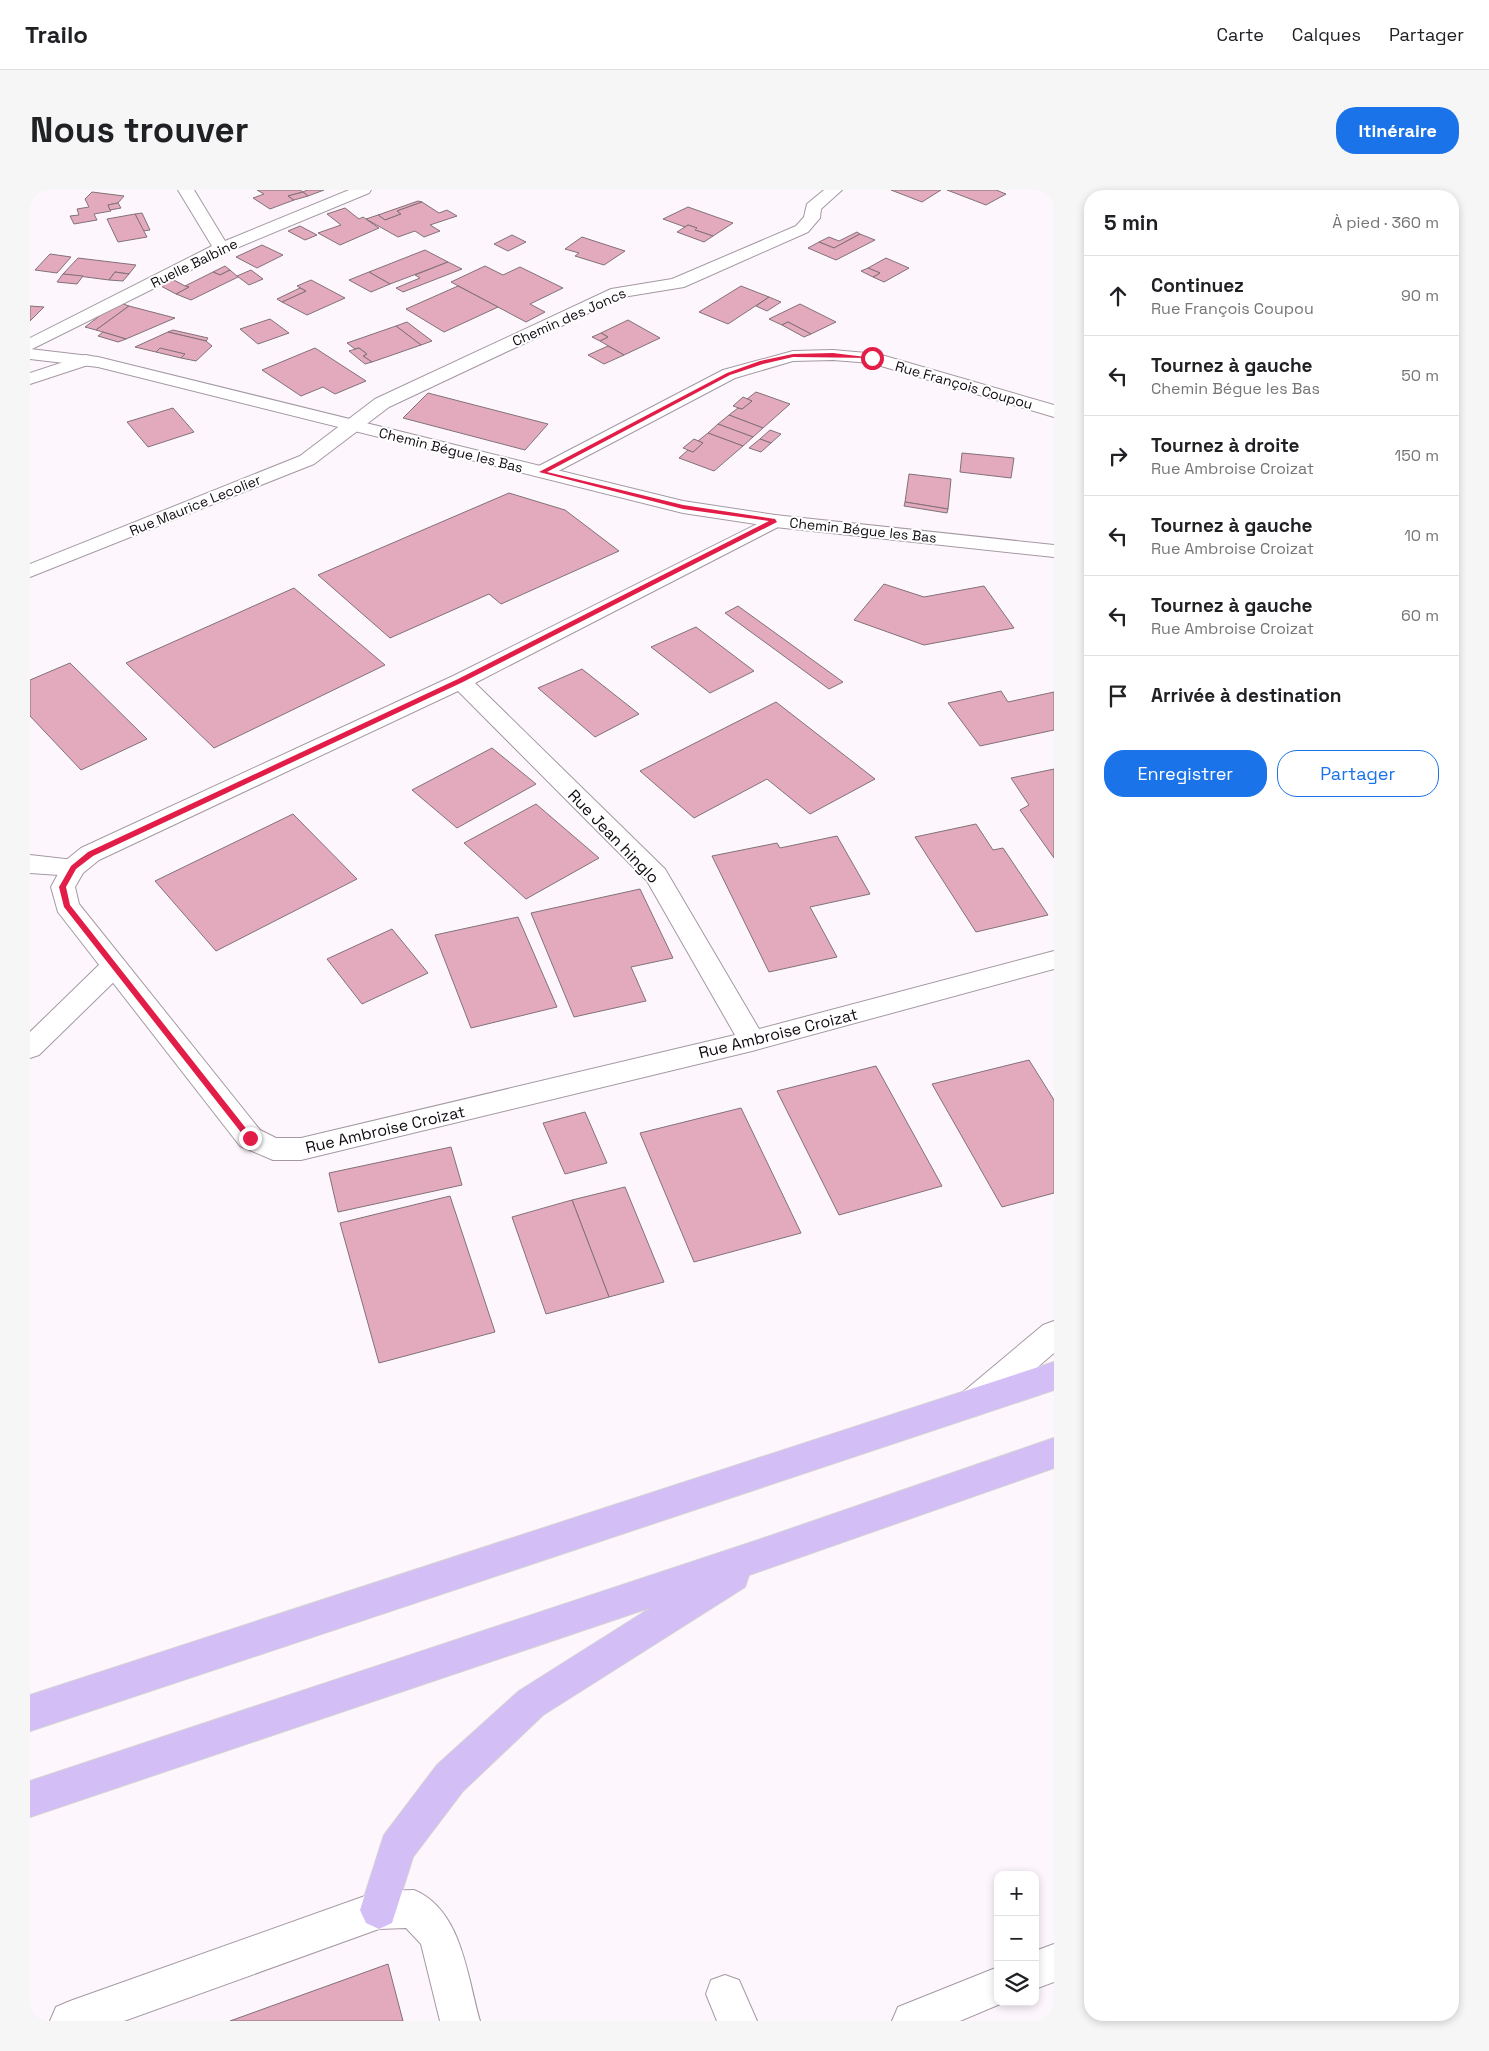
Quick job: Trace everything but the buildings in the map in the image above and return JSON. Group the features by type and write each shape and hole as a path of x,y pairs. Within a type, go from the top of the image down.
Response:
{"highway":[{"path":"30,1713 1054,1376"},
{"path":"30,1798 770,1552 1054,1453"},
{"path":"379,1910 396,1848 450,1778 531,1703 770,1552"}],"street":[{"path":"186,190 221,248"},
{"name":"Ruelle Balbine","path":"30,345 221,248 363,190"},
{"name":"Chemin des Joncs","path":"350,425 382,403 617,293 638,287 667,286 678,283 802,229 812,218 813,207 834,190"},
{"name":"Chemin Bégue les Bas","path":"30,354 85,360 683,507 775,521 1054,551"},
{"name":"Rue François Coupou","path":"542,472 728,374 762,362 793,356 833,355 872,358 1054,411"},
{"path":"30,379 85,360"},
{"name":"Rue Maurice Lecolier","path":"30,571 308,460 329,447 350,425"},
{"name":"Rue Ambroise Croizat","path":"775,521 461,681 90,854 74,868 63,887 67,906 250,1138 273,1149 301,1149 752,1041 1054,960"},
{"name":"Rue Jean hinglo","path":"461,681 656,875 752,1041"},
{"path":"30,864 74,868"},
{"path":"30,1048 114,966"},
{"path":"974,1402 1054,1334"},
{"path":"70,2021 379,1910 414,1909 437,1934 460,2021"},
{"path":"1039,1969 1054,1963"},
{"path":"912,2021 994,1988"}],"route":[{"path":"250,1138 67,906 63,887 74,868 90,854 461,681 775,521 683,507 542,472 728,374 762,362 793,356 833,355 872,358"}]}
